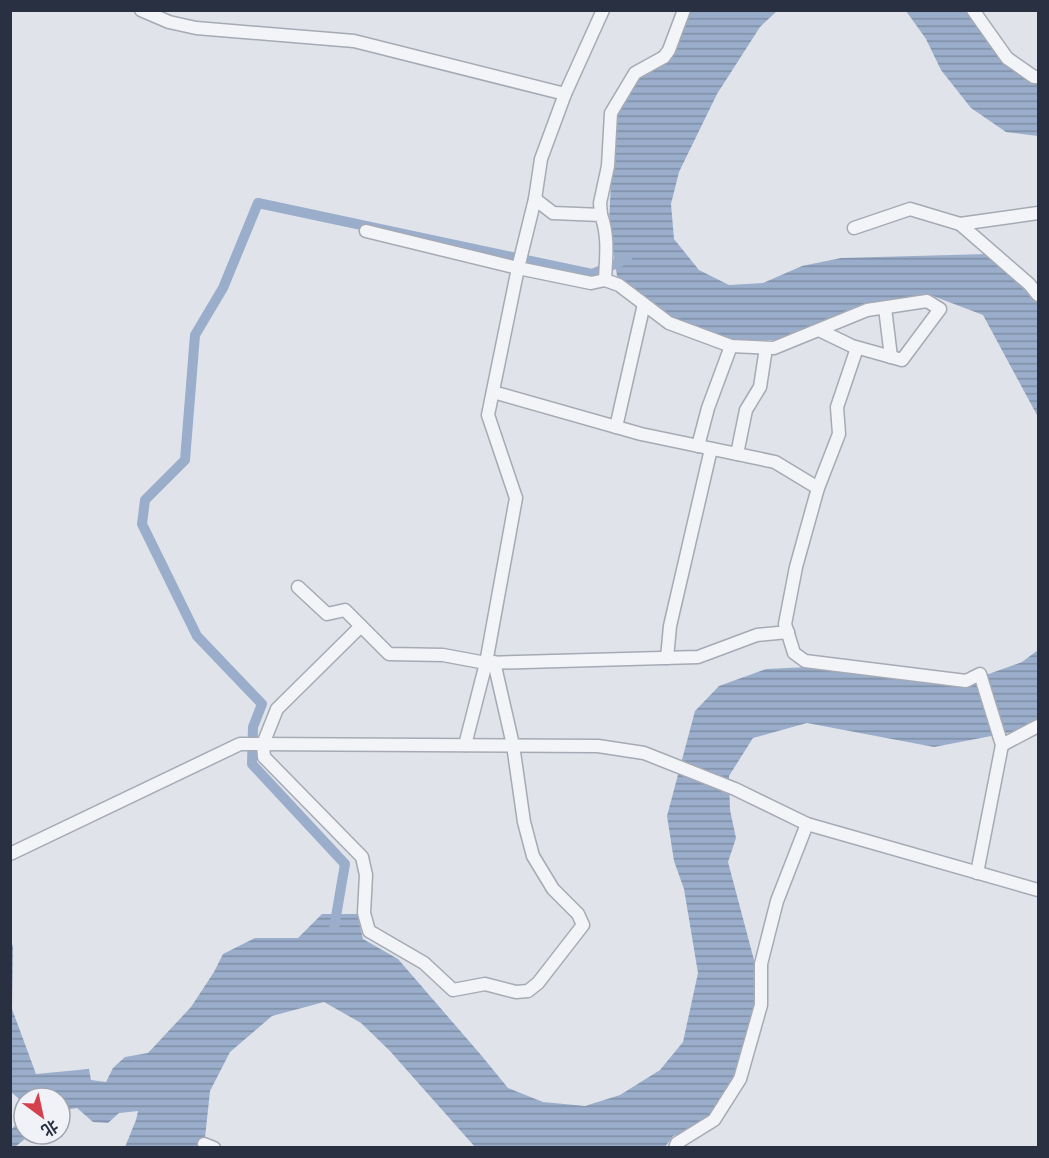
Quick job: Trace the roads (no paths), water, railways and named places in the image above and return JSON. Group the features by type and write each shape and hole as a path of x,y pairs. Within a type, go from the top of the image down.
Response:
{"street":[{"path":"141,10 169,22 196,28 354,41 565,94"},
{"path":"465,745 490,663 516,498 488,415 518,268 535,199 541,159 565,94 603,10"},
{"path":"605,280 606,226 600,203 608,166 611,113 635,73 664,57 669,50 684,10"},
{"path":"973,10 1007,58 1034,77 1038,77"},
{"path":"535,199 553,213 602,215"},
{"path":"854,228 910,209 960,224 1029,284 1038,295"},
{"path":"960,224 1038,213"},
{"path":"366,231 518,268 591,283 605,280 619,285 669,323 731,346 774,348 867,310 927,301 940,309 902,360 857,348 819,330"},
{"path":"616,427 644,304"},
{"path":"885,308 891,357"},
{"path":"698,446 708,408 731,346"},
{"path":"737,454 746,410 760,387 766,348"},
{"path":"857,348 837,407 839,434 818,488 796,567 785,624 794,652 805,661 966,681 980,674 1001,741 977,873"},
{"path":"493,392 616,427 775,462 818,488"},
{"path":"667,658 670,626 711,449"},
{"path":"298,587 327,614 345,610 389,654 443,655 490,663 698,657 757,635 788,632"},
{"path":"361,626 277,709 263,744 264,757 362,857 366,875 364,913 369,931 424,963 453,990 484,984 516,992 528,991 538,983 583,925 578,914 553,889 533,856 524,822 513,745 490,663"},
{"path":"1001,741 1038,726"},
{"path":"10,854 240,744 598,746 644,753 735,789 807,824 1038,890"},
{"path":"673,1146 714,1120 740,1079 761,1005 761,964 777,901 807,824"}],"water":[{"path":"691,11 777,11 760,27 717,94 679,172 671,204 674,239 699,270 729,285 763,283 802,266 841,258 987,254 1038,303 1038,417 983,315 933,296 865,306 786,340 736,340 672,319 617,276 609,222 617,112 636,80 672,53"},
{"path":"906,11 967,11 1002,58 1038,84 1038,136 1006,132 971,108 941,70 926,39"},
{"path":"1038,650 1038,721 1012,732 934,747 807,723 753,738 729,776 730,810 736,838 728,862 754,960 757,996 738,1067 714,1112 686,1132 673,1136 665,1147 475,1147 389,1050 361,1023 324,1002 272,1016 230,1052 210,1091 204,1147 125,1147 138,1111 119,1113 108,1123 93,1122 77,1108 72,1109 72,1086 12,1086 11,1092 10,941 13,946 12,1009 36,1074 89,1069 91,1080 106,1082 113,1068 125,1057 148,1053 191,1007 223,954 255,938 298,938 322,914 357,914 363,939 398,959 508,1088 543,1102 585,1106 620,1095 660,1070 683,1042 698,973 684,889 674,861 667,816 695,711 719,686 766,669 808,667 969,681 1022,662"}],"waterway":[{"path":"334,928 345,864 252,764 253,727 262,704 197,636 142,524 145,500 185,460 195,335 223,288 258,203 592,274 627,259"}]}
